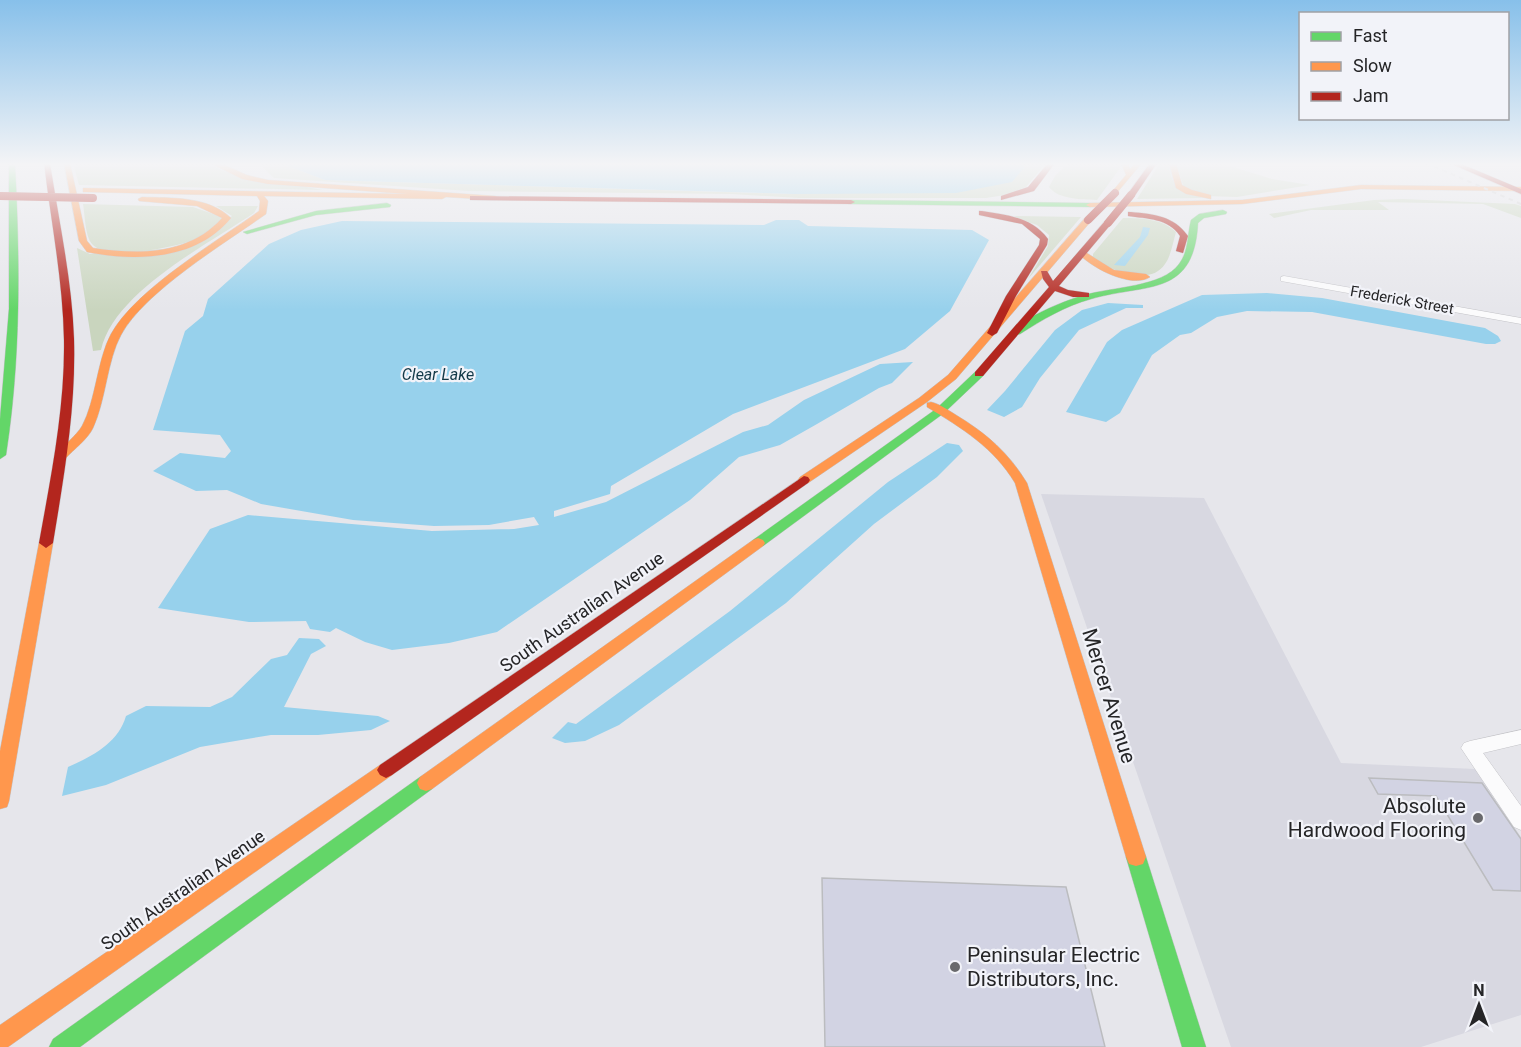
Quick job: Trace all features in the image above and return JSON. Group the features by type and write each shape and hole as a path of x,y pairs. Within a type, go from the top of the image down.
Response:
{"main road":[{"path":"0,455 11,394 16,329 13,212"},
{"path":"0,801 61,456 69,384 68,321 53,212"},
{"path":"77,212 83,241 90,250 126,255 179,247 219,231 227,218 222,212"},
{"path":"61,456 87,428 106,361 116,335 126,322 146,298 263,212"},
{"path":"227,239 266,224 318,212"},
{"path":"971,212 1020,221 1036,229 1044,239 992,333"},
{"name":"South Australian Avenue","path":"0,1039 779,497 923,400 952,377 1088,220 1100,212"},
{"path":"1082,253 1092,265 1119,275 1146,278 1164,273 1173,264 1181,249 1183,231 1168,221 1106,212"},
{"name":"South Australian Avenue","path":"61,1047 940,411 991,363 1108,224 1114,212"},
{"path":"1016,333 1049,310 1090,296 1171,278 1185,264 1190,255 1193,246 1194,222 1202,216 1221,212"},
{"path":"1044,273 1052,288 1090,296"},
{"name":"Mercer Avenue","path":"923,400 990,442 1012,466 1022,483 1194,1047"}],"street":[{"name":"Frederick Street","path":"1284,279 1521,321"},
{"path":"1521,737 1470,748 1521,821"}],"shaded area":[{"path":"1041,494 1204,498 1341,763 1475,769 1521,837 1521,1015 1421,1047 1231,1047"}],"green space":[{"path":"84,212 207,212 222,217 208,235 198,239 166,247 130,252 100,249 92,244"},
{"path":"225,212 255,212 188,255 143,290 124,309 109,329 101,350 93,351 77,248 90,254 179,248 232,216"},
{"path":"1285,212 1302,212 1274,218 1269,214"},
{"path":"1504,212 1521,212 1521,218"},
{"path":"1014,217 1081,217 1028,279 1048,246 1049,235 1037,225"},
{"path":"1123,218 1159,222 1176,232 1169,257 1158,271 1150,275 1130,274 1093,261 1093,254"}],"water":[{"name":"Clear Lake","path":"776,220 799,220 808,226 972,230 989,240 950,311 905,349 733,414 611,486 610,494 554,511 554,517 606,502 743,432 768,425 804,400 880,364 913,362 892,383 879,388 780,445 739,457 690,500 497,632 449,643 392,650 365,642 336,628 330,632 310,629 306,621 249,622 158,608 210,529 248,515 432,531 514,529 539,525 534,517 489,525 434,526 353,520 261,504 227,490 196,491 153,471 180,453 225,458 231,451 220,435 153,430 185,331 203,316 208,299 269,244 301,230 342,221 764,225"},
{"path":"1143,227 1150,228 1148,235 1125,266 1114,265 1140,237"},
{"path":"1267,293 1322,298 1485,328 1498,336 1501,341 1486,344 1312,312 1247,311 1217,317 1191,333 1180,335 1152,355 1120,413 1106,422 1066,412 1107,342 1122,330 1202,295"},
{"path":"1108,303 1143,305 1143,308 1126,308 1079,330 1040,378 1022,407 1004,417 987,410 1055,330 1082,310"},
{"path":"947,443 959,445 963,451 937,477 874,524 786,603 619,725 585,741 565,743 552,738 568,722 576,724 730,611 888,482"},
{"path":"299,638 319,639 326,646 311,654 284,707 378,716 390,721 371,730 318,735 271,735 200,747 106,785 62,796 68,767 95,753 111,741 126,716 146,706 210,707 232,697 271,659 287,655"}],"building":[{"name":"Absolute Hardwood Flooring","path":"1369,778 1482,783 1521,839 1521,891 1493,890 1436,796 1378,794"},
{"name":"Peninsular Electric Distributors, Inc.","path":"822,878 1066,887 1105,1047 825,1047"}],"traffic: fast":[{"path":"0,455 13,346 15,273 13,212"},
{"path":"247,232 326,212"},
{"path":"1016,332 1050,312 1077,300 1158,282 1173,276 1184,265 1187,258 1192,245 1194,222 1202,216 1223,212"},
{"path":"758,543 940,411 979,374"},
{"path":"61,1047 426,783"},
{"path":"1136,857 1194,1047"}],"traffic: slow":[{"path":"77,212 83,241 90,250 126,254 164,252 200,241 215,231 227,218 218,212"},
{"path":"61,456 87,428 116,335 131,315 146,298 170,279 263,212"},
{"path":"804,480 923,400 952,377 1088,220"},
{"path":"1082,253 1103,269 1128,276 1146,277"},
{"path":"931,405 970,429 993,447 1004,458 1021,483 1136,857"},
{"path":"0,801 46,543"},
{"path":"426,783 758,543"},
{"path":"0,1039 386,770"}],"traffic: jam":[{"path":"46,543 59,467 69,365 68,317 54,212"},
{"path":"1088,220 1096,212"},
{"path":"1108,223 1117,212"},
{"path":"982,213 1008,217 1025,223 1039,232 1044,239 1043,245 1011,296 992,333"},
{"path":"1131,214 1161,219 1174,225 1184,236 1180,251"},
{"path":"979,374 1108,223"},
{"path":"1044,273 1051,284 1061,291 1086,295"},
{"path":"386,770 804,480"}],"place":[{"name":"Absolute Hardwood Flooring","path":"1478,818"},
{"name":"Peninsular Electric Distributors, Inc.","path":"955,967"}]}
